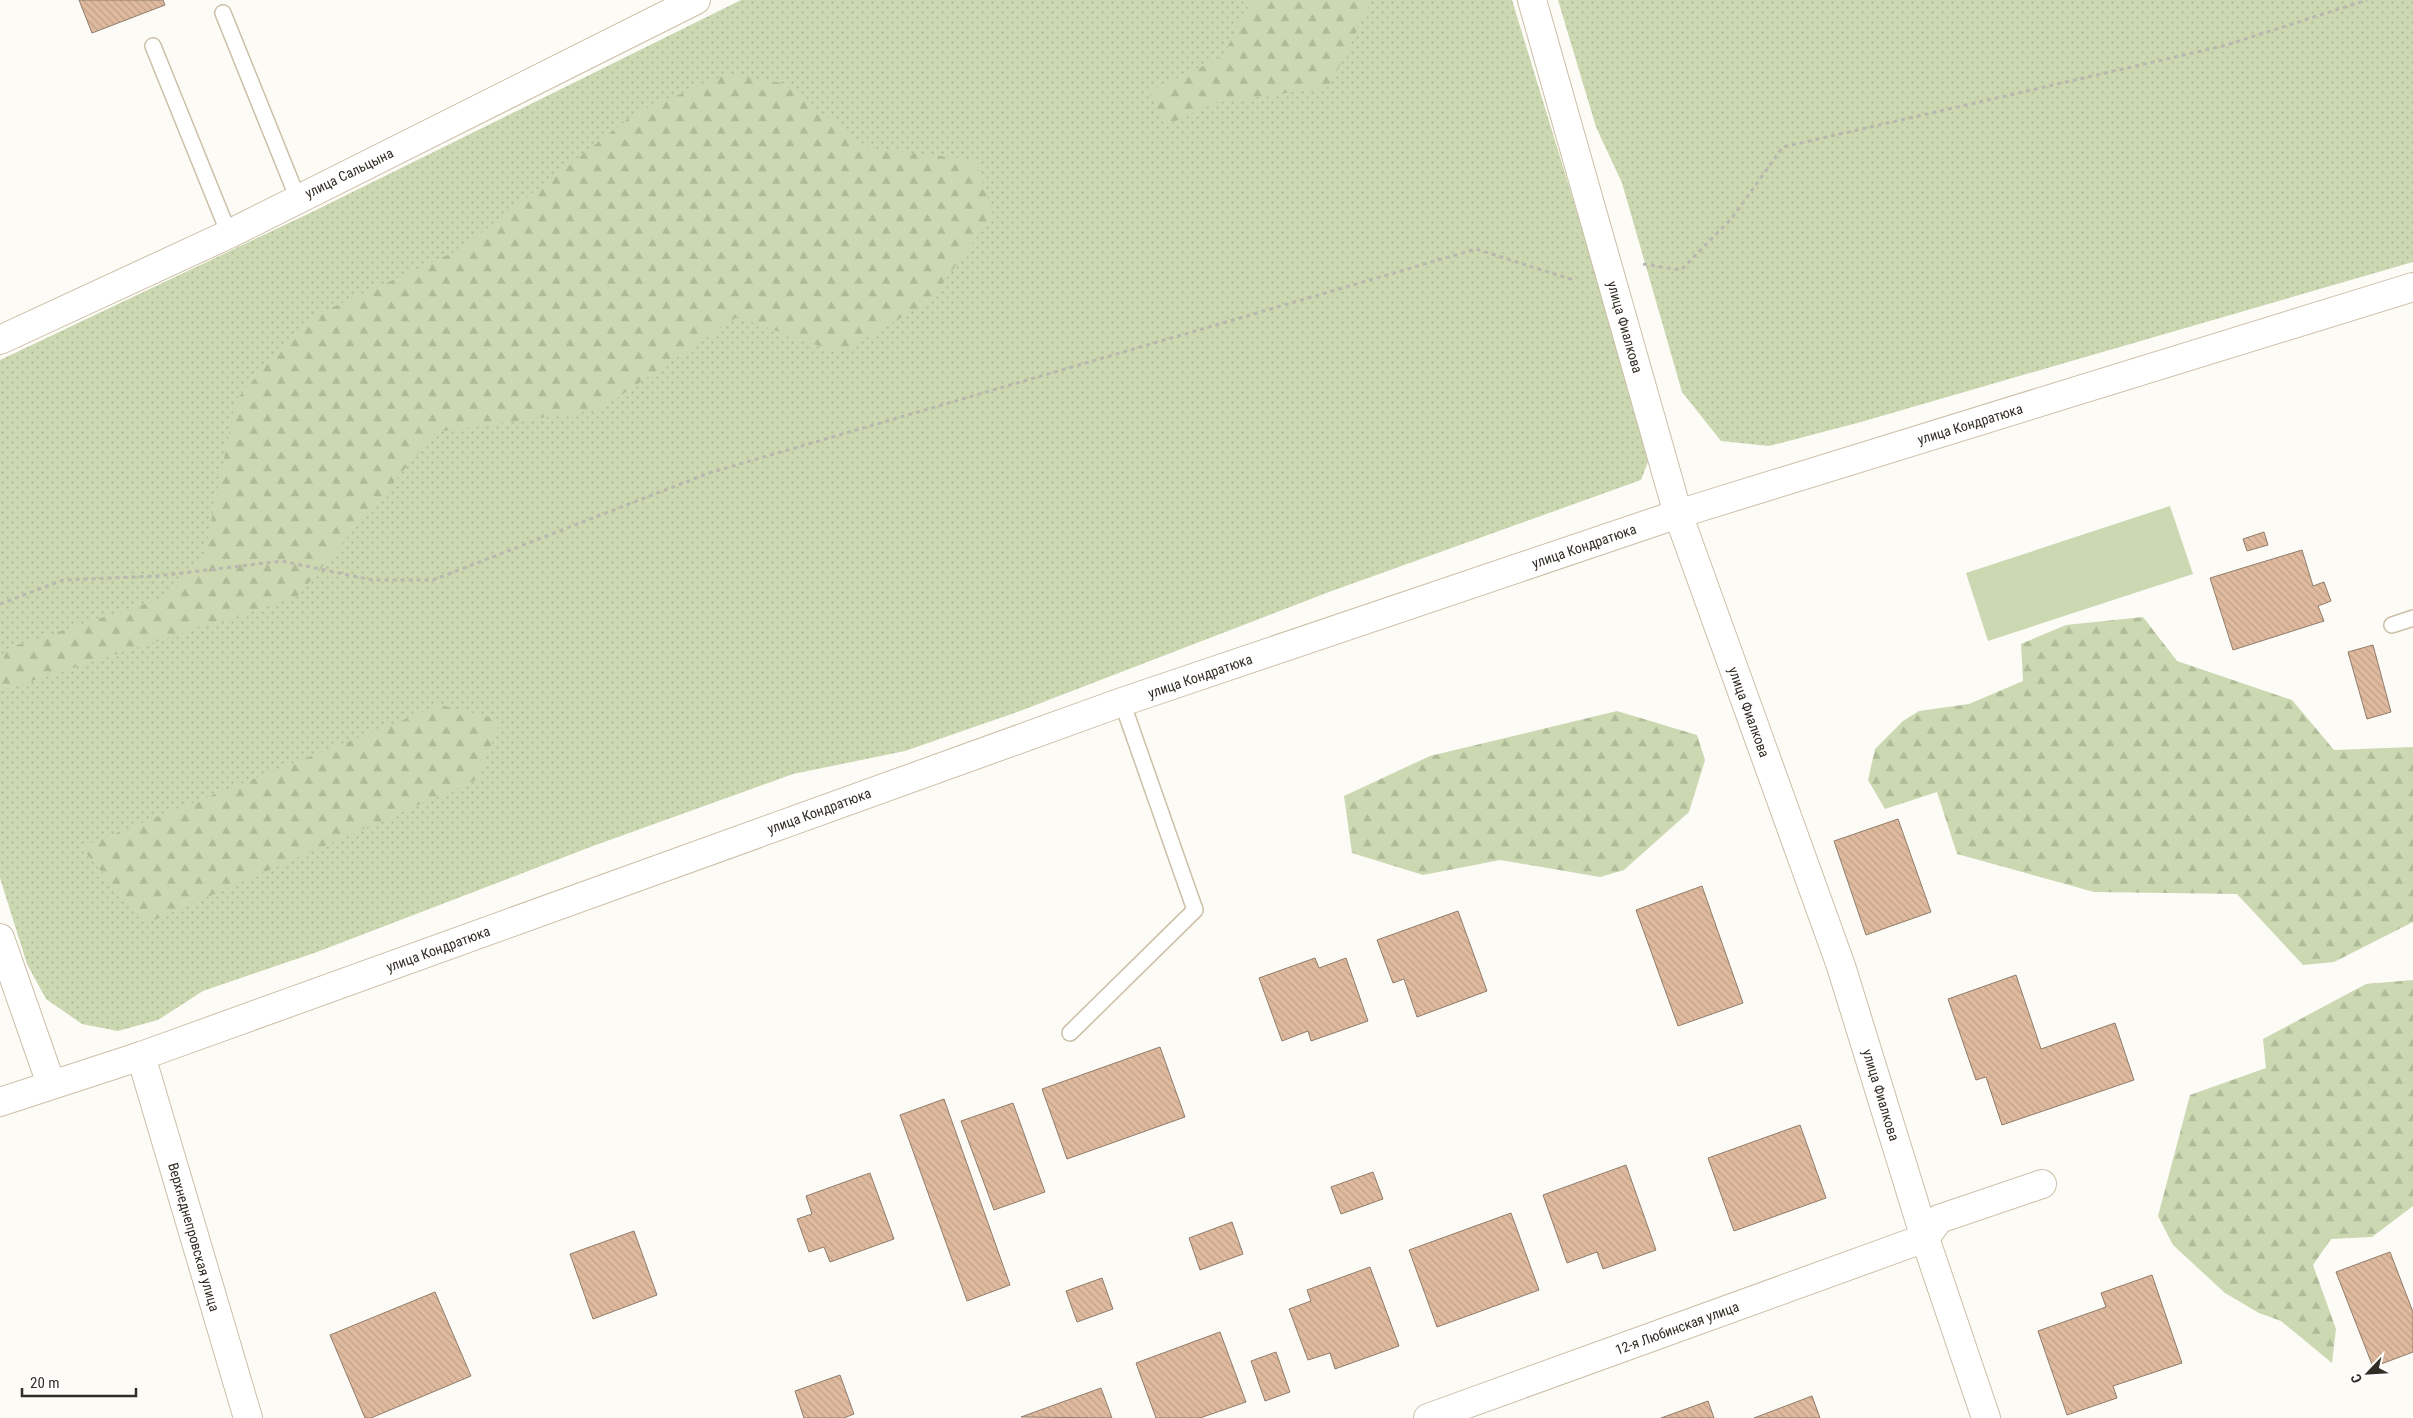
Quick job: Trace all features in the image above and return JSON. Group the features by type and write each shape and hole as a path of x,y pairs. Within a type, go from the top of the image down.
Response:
{"street":[{"name":"улица Сальцына","path":"0,340 229,234 696,0"},
{"name":"улица Фиалкова","path":"1532,0 1678,514 1841,966 1925,1238 1986,1418"},
{"name":"улица Кондратюка","path":"0,1102 141,1056 1122,702 1678,514 2413,287"},
{"path":"0,938 51,1084"},
{"name":"Верхнеднепровская улица","path":"141,1056 248,1418"},
{"path":"1925,1238 1939,1219 2042,1184"},
{"name":"12-я Любинская улица","path":"1428,1418 1925,1238"}],"lane":[{"path":"223,13 298,198"},
{"path":"153,46 229,234"},
{"path":"2392,625 2413,618"},
{"path":"1070,1033 1195,910 1122,702"}],"path":[{"path":"0,604 63,580 158,576 282,562 372,580 432,580 709,473 1476,249 1570,279 1637,263 1681,270 1732,218 1783,147 2222,46 2367,0"}],"green space":[{"path":"741,0 1512,0 1651,454 1641,480 1329,592 1020,711 905,751 793,774 593,846 317,952 203,991 158,1020 118,1031 82,1024 46,999 27,964 0,878 0,360 312,212"},
{"path":"1247,0 1372,0 1329,87 1214,103 1165,126 1149,91 1223,57 1249,2"},
{"path":"1558,0 2413,0 2413,262 1861,422 1769,446 1721,441 1682,392 1622,183 1596,127"},
{"path":"727,74 782,83 869,148 976,160 993,215 929,302 839,353 737,317 599,410 436,432 297,597 0,691 0,667 8,648 166,597 203,561 236,400 307,319 461,249 634,114"},
{"path":"2170,506 2193,574 1988,641 1966,573"},
{"path":"2143,617 2177,661 2292,700 2334,750 2413,747 2413,922 2334,962 2303,965 2237,894 2094,892 1957,854 1937,792 1885,809 1868,780 1875,749 1903,721 1919,711 1969,704 2023,681 2021,644 2066,625"},
{"path":"441,705 501,720 478,779 145,924 81,847"},
{"path":"1617,711 1697,735 1705,760 1689,812 1624,870 1600,877 1500,860 1423,875 1352,853 1344,796 1430,756"},
{"path":"2413,980 2413,1206 2372,1237 2331,1239 2313,1265 2336,1329 2332,1363 2281,1321 2259,1313 2225,1293 2173,1245 2158,1216 2190,1095 2266,1068 2263,1039 2366,984"}],"building":[{"path":"79,0 163,0 165,5 92,33"},
{"path":"2264,532 2268,545 2247,551 2243,539"},
{"path":"2302,550 2313,586 2324,582 2331,601 2318,606 2324,621 2233,650 2210,578"},
{"path":"2373,645 2391,712 2367,719 2348,652"},
{"path":"1898,819 1931,912 1866,935 1834,841"},
{"path":"1702,886 1743,1003 1678,1026 1636,910"},
{"path":"1458,911 1487,991 1417,1017 1404,979 1393,983 1377,940"},
{"path":"1315,958 1319,968 1346,958 1368,1021 1311,1041 1308,1031 1282,1041 1259,978"},
{"path":"2016,975 2041,1049 2115,1023 2134,1080 2002,1125 1986,1077 1976,1080 1948,999"},
{"path":"1160,1047 1185,1117 1067,1159 1042,1089"},
{"path":"944,1099 1010,1285 967,1301 900,1115"},
{"path":"1013,1103 1045,1192 994,1210 961,1121"},
{"path":"1800,1125 1826,1198 1734,1231 1708,1158"},
{"path":"1626,1165 1656,1250 1603,1269 1597,1252 1567,1263 1543,1195"},
{"path":"1373,1172 1383,1199 1341,1214 1331,1187"},
{"path":"870,1173 894,1239 830,1262 824,1247 809,1252 797,1219 812,1214 806,1196"},
{"path":"1511,1213 1539,1290 1437,1327 1409,1250"},
{"path":"1232,1222 1243,1254 1200,1270 1189,1238"},
{"path":"634,1231 657,1295 593,1319 570,1254"},
{"path":"2390,1252 2413,1312 2413,1352 2373,1367 2336,1272"},
{"path":"1370,1267 1399,1346 1335,1369 1330,1353 1308,1360 1289,1309 1311,1301 1307,1290"},
{"path":"2152,1275 2182,1363 2113,1386 2117,1398 2067,1415 2038,1331 2106,1307 2101,1293"},
{"path":"1102,1278 1113,1309 1077,1322 1066,1291"},
{"path":"435,1292 471,1376 371,1418 365,1418 330,1335"},
{"path":"1220,1332 1246,1402 1200,1418 1156,1418 1136,1363"},
{"path":"1276,1352 1290,1392 1265,1401 1251,1361"},
{"path":"840,1375 854,1414 844,1418 804,1418 795,1391"},
{"path":"1101,1388 1112,1418 1021,1417"},
{"path":"1812,1396 1820,1418 1754,1418"},
{"path":"1708,1401 1714,1418 1661,1418"}]}
